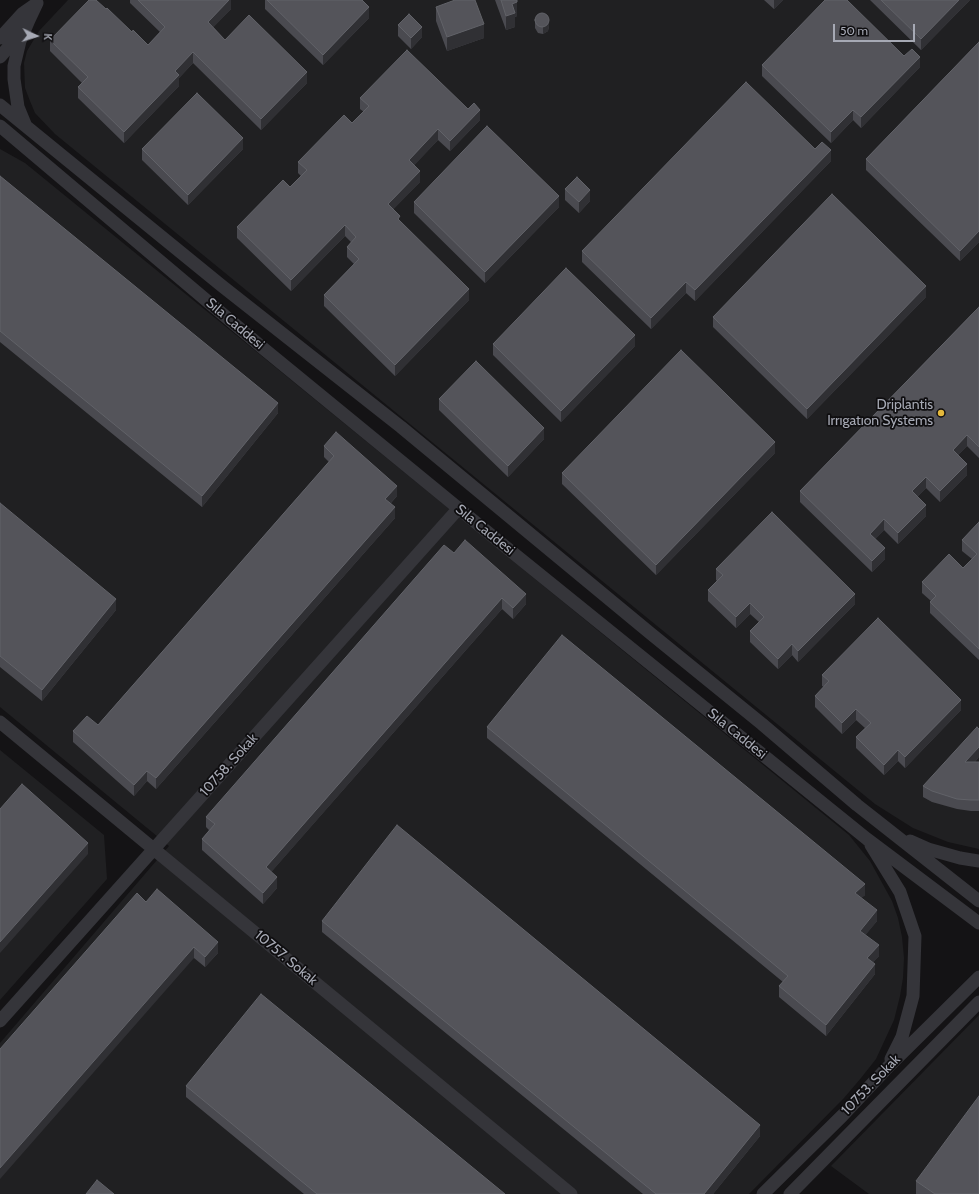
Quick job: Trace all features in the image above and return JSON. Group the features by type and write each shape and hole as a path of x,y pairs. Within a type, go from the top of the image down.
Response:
{"street":[{"path":"0,38 26,17 38,2"},
{"path":"0,23 26,17"},
{"path":"0,57 20,34 26,17"},
{"path":"25,125 18,107 14,79 14,66 26,17"},
{"name":"Sıla Caddesi","path":"0,105 222,286 401,426 762,724 857,805 979,901"},
{"name":"Sıla Caddesi","path":"0,126 264,349 459,508 867,839 979,923"},
{"path":"0,136 16,139"},
{"name":"10758. Sokak","path":"0,1021 459,508"},
{"name":"10757. Sokak","path":"0,722 571,1194"},
{"path":"895,835 928,849 960,858 979,860"},
{"path":"867,839 900,892 915,936 913,996 902,1036 886,1069"},
{"name":"10753. Sokak","path":"763,1194 979,977"},
{"name":"10753. Sokak","path":"790,1194 979,1002"}],"shaded area":[{"path":"68,0 979,0 979,849 948,842 913,828 875,804 55,134 35,113 25,88 24,63 27,51 39,31"},
{"path":"0,149 25,163 849,835 870,861 892,901 898,918 902,937 904,958 903,978 894,1020 876,1059 861,1078 844,1098 749,1194 0,1194 0,1043 169,846 0,707"},
{"path":"0,750 104,835 107,879 0,1000"},
{"path":"979,1015 979,1194 869,1194 831,1166"}],"building":[{"path":"89,0 96,0 106,9 107,8 148,45 165,27 138,0 229,0 208,22 225,40 249,15 307,72 261,119 193,52 175,71 179,75 124,132 78,87 88,77 50,40"},
{"path":"267,0 362,0 369,7 323,55"},
{"path":"455,0 475,0 484,24 447,37 436,7"},
{"path":"501,0 517,0 517,2 512,4 515,13 506,16"},
{"path":"825,0 847,0 904,56 912,49 920,57 861,117 853,110 831,132 762,65"},
{"path":"881,0 959,0 921,39"},
{"path":"542,13 547,15 549,20 547,25 542,27 537,25 535,20 537,15"},
{"path":"409,14 422,27 411,38 398,25"},
{"path":"979,42 979,231 960,251 866,159"},
{"path":"407,50 468,109 474,103 480,110 450,141 438,129 409,160 420,171 388,204 400,216 398,219 469,289 395,365 324,295 359,259 347,247 356,237 345,225 291,280 237,227 283,180 290,187 307,170 298,162 344,115 352,123 369,106 360,98"},
{"path":"746,82 815,149 822,142 831,150 695,290 686,282 651,318 582,251"},
{"path":"197,93 243,138 188,195 142,149"},
{"path":"487,126 559,196 485,272 414,202"},
{"path":"0,176 278,403 202,496 0,331"},
{"path":"577,177 590,190 579,202 565,189"},
{"path":"832,194 926,286 807,409 713,317"},
{"path":"566,268 635,335 561,411 493,344"},
{"path":"979,307 979,447 967,435 953,450 967,464 940,491 926,477 912,491 926,505 898,533 884,519 870,534 885,548 872,561 800,491"},
{"path":"681,350 775,442 656,565 562,473"},
{"path":"476,361 544,428 508,466 439,399"},
{"path":"336,432 397,486 385,499 395,507 156,778 147,771 134,785 73,731 87,716 98,725 334,456 324,446"},
{"path":"0,503 116,599 42,690 0,656"},
{"path":"772,512 855,594 798,651 792,644 778,659 750,631 764,617 750,603 736,617 708,590 723,575 716,569"},
{"path":"979,522 979,649 930,602 936,596 922,582 949,554 963,568 977,554 962,540"},
{"path":"465,540 526,594 513,608 502,598 266,867 277,877 263,893 202,839 215,824 206,817 444,545 454,553"},
{"path":"878,618 961,700 905,757 898,750 884,765 856,737 871,723 856,709 842,723 815,696 829,681 822,675"},
{"path":"562,635 865,884 855,893 877,910 860,931 879,945 867,958 875,964 826,1025 779,986 788,976 487,727"},
{"path":"977,727 979,729 979,747 965,762 979,762 979,800 957,799 932,791 923,786"},
{"path":"22,784 88,843 0,942 0,809"},
{"path":"397,825 760,1125 704,1194 656,1194 322,921"},
{"path":"157,889 218,942 205,957 194,947 0,1168 0,1049 137,893 146,902"},
{"path":"261,994 505,1194 317,1194 186,1086"},
{"path":"979,1096 979,1194 935,1194 916,1181"},
{"path":"97,1180 114,1194 86,1194"}],"place":[{"name":"Driplantis Irrıgatıon Systems","path":"941,413"}]}
